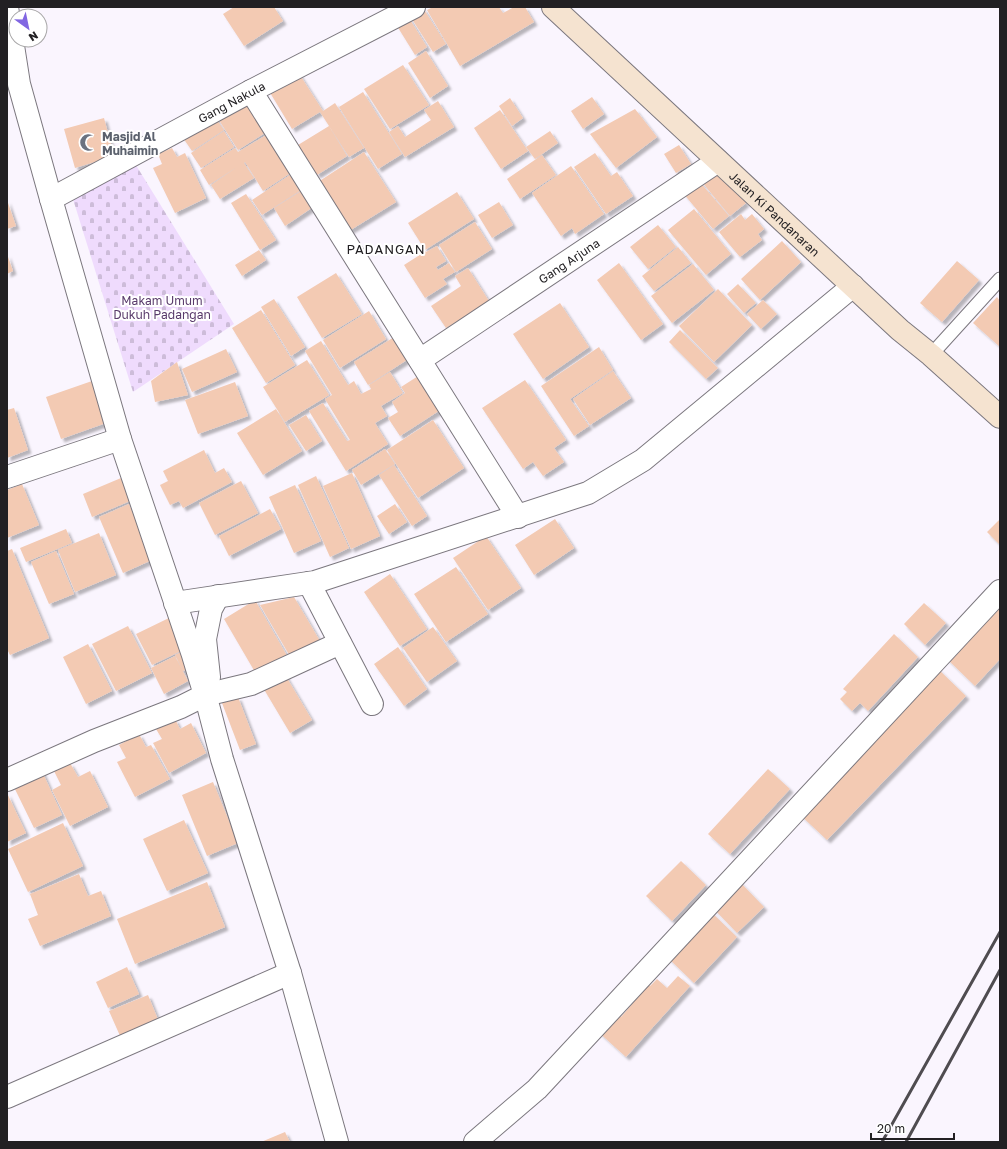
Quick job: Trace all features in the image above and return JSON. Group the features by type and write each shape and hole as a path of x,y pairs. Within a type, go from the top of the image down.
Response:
{"main road":[{"name":"Jalan Ki Pandanaran","path":"553,7 852,286 1000,417"}],"street":[{"path":"7,7 13,86 51,198 120,439 193,655 222,759 290,973 337,1142"},
{"name":"Gang Nakula","path":"51,198 251,91 414,7"},
{"path":"251,91 518,517"},
{"name":"Gang Arjuna","path":"420,360 718,161"},
{"path":"175,603 315,582 588,493 643,460 852,286"},
{"path":"7,477 120,439"},
{"path":"309,583 372,704"},
{"path":"475,1142 537,1089 1000,591"},
{"path":"204,695 209,677 205,639 211,609 218,596"},
{"path":"7,780 94,741 181,707 204,695 251,684 340,643"},
{"path":"7,1097 290,973"}],"lane":[{"path":"931,355 1000,279"}],"green space":[{"name":"Makam Umum Dukuh Padangan","path":"134,162 234,324 133,392 72,196"}],"building":[{"path":"234,7 274,7 283,21 244,46 223,14"},
{"path":"433,7 499,7 503,13 514,7 525,7 534,22 460,66 427,10"},
{"path":"423,8 446,44 433,52 410,16"},
{"path":"409,18 427,47 415,55 397,26"},
{"path":"426,51 448,86 430,98 408,63"},
{"path":"403,65 429,105 390,129 364,89"},
{"path":"298,72 323,111 335,103 364,148 349,157 320,112 292,129 269,91"},
{"path":"363,92 402,154 378,169 339,107"},
{"path":"592,97 604,114 583,129 571,111"},
{"path":"247,98 268,131 238,150 217,117"},
{"path":"510,98 523,118 512,126 499,106"},
{"path":"438,101 454,127 405,157 389,132 398,126 405,137 431,120 424,110"},
{"path":"635,109 657,137 616,168 590,134"},
{"path":"500,110 528,151 501,169 474,128"},
{"path":"213,114 224,130 192,151 181,135"},
{"name":"Masjid Al Muhaimin","path":"104,118 114,156 75,168 64,129"},
{"path":"329,126 347,156 317,175 298,145"},
{"path":"224,131 234,147 201,168 191,153"},
{"path":"550,131 558,143 535,159 526,147"},
{"path":"268,134 292,172 263,191 245,162 244,163 254,178 220,199 211,185 237,167 209,185 200,170 235,148 238,152"},
{"path":"679,145 691,164 676,173 664,154"},
{"path":"172,148 177,157 185,153 206,198 175,213 153,168 162,164 158,154"},
{"path":"364,152 396,202 349,231 318,182"},
{"path":"595,153 611,176 617,172 633,196 606,214 574,167"},
{"path":"542,155 556,175 520,199 507,179"},
{"path":"571,166 604,214 575,234 572,228 561,236 532,193"},
{"path":"717,168 746,203 730,216 701,181"},
{"path":"296,171 306,187 262,215 252,200"},
{"path":"698,180 729,216 713,229 683,193"},
{"path":"306,188 316,205 285,226 274,208"},
{"path":"457,192 474,219 425,250 408,223"},
{"path":"246,194 276,240 260,250 231,203"},
{"path":"7,200 16,226 7,229"},
{"path":"499,202 513,225 492,238 478,215"},
{"path":"694,209 731,254 706,275 668,230"},
{"path":"741,214 745,220 752,214 764,229 758,234 762,240 740,257 719,232"},
{"path":"475,222 492,249 456,272 439,245"},
{"path":"658,225 676,247 648,269 630,247"},
{"path":"782,241 801,262 760,300 741,279"},
{"path":"437,246 446,261 436,267 438,270 449,263 455,272 443,279 447,284 425,298 404,265"},
{"path":"678,247 691,263 654,291 642,276"},
{"path":"259,250 266,260 242,276 235,265"},
{"path":"7,254 13,271 7,274"},
{"path":"957,261 979,280 942,322 920,303"},
{"path":"619,263 663,324 641,340 597,280"},
{"path":"693,264 714,290 672,323 651,296"},
{"path":"468,268 489,301 446,328 431,306 461,286 455,276"},
{"path":"336,273 362,314 322,338 297,297"},
{"path":"738,284 756,303 744,313 727,294"},
{"path":"718,289 752,325 714,362 679,326"},
{"path":"997,297 1000,301 1000,347 973,323"},
{"path":"274,299 305,347 291,356 261,307"},
{"path":"763,300 777,314 761,329 747,314"},
{"path":"560,303 589,347 543,379 513,334"},
{"path":"261,310 295,365 266,383 232,328"},
{"path":"369,311 386,339 340,368 323,340"},
{"path":"680,330 718,368 706,379 669,342"},
{"path":"399,334 413,356 368,385 354,362"},
{"path":"321,341 348,385 354,381 361,394 371,389 369,385 390,372 403,393 381,406 387,416 375,423 388,444 346,471 309,411 323,403 347,441 350,440 325,399 332,395 305,351"},
{"path":"599,347 613,370 570,399 589,426 574,436 541,386"},
{"path":"226,349 237,372 192,392 182,369"},
{"path":"307,360 329,395 285,422 263,387"},
{"path":"177,362 188,395 155,402 151,381"},
{"path":"426,371 448,405 400,436 388,418 398,412 392,402 405,393 401,387"},
{"path":"613,371 631,398 590,425 573,399"},
{"path":"525,380 566,440 554,448 564,462 543,476 533,462 523,469 482,408"},
{"path":"92,381 106,423 61,439 46,397"},
{"path":"235,382 248,416 198,434 185,400"},
{"path":"14,408 28,450 7,458 7,410"},
{"path":"276,409 302,451 263,475 237,433"},
{"path":"306,415 322,441 306,451 289,425"},
{"path":"433,420 464,468 418,498 387,450"},
{"path":"385,449 395,464 361,485 352,470"},
{"path":"204,450 215,473 224,468 232,482 183,508 179,501 170,505 160,485 168,481 163,471"},
{"path":"394,465 427,516 412,526 379,475"},
{"path":"352,473 380,536 351,549 323,486"},
{"path":"316,476 349,548 330,557 298,485"},
{"path":"121,478 130,501 92,517 83,494"},
{"path":"241,481 258,513 215,535 199,503"},
{"path":"22,484 39,525 7,538 7,490"},
{"path":"295,485 321,541 294,553 269,497"},
{"path":"129,504 152,560 123,573 99,517"},
{"path":"395,504 407,522 389,534 377,516"},
{"path":"270,509 281,529 229,556 219,536"},
{"path":"555,519 574,548 534,575 515,545"},
{"path":"1000,519 1000,545 987,532"},
{"path":"66,529 72,543 26,562 20,548"},
{"path":"99,533 116,575 75,592 58,550"},
{"path":"486,536 521,588 488,610 453,558"},
{"path":"12,549 49,638 10,655 7,649 7,551"},
{"path":"56,551 74,594 49,604 31,562"},
{"path":"456,567 488,614 446,642 414,594"},
{"path":"390,574 427,629 400,646 364,592"},
{"path":"294,597 320,641 291,658 260,605"},
{"path":"255,600 290,661 259,679 224,619"},
{"path":"1000,600 1000,659 975,686 946,658"},
{"path":"924,603 946,623 925,645 904,624"},
{"path":"171,617 187,648 152,665 136,634"},
{"path":"128,626 152,673 116,691 92,644"},
{"path":"433,627 457,661 427,682 403,648"},
{"path":"894,634 918,657 868,711 860,703 852,711 840,699 847,692 843,689"},
{"path":"88,644 112,691 86,704 63,657"},
{"path":"398,647 427,689 404,706 374,664"},
{"path":"187,649 195,665 183,671 175,655"},
{"path":"175,656 188,681 164,694 151,668"},
{"path":"936,667 966,696 827,840 796,811"},
{"path":"284,673 312,720 290,733 262,686"},
{"path":"238,697 256,744 240,750 222,703"},
{"path":"175,719 180,729 191,723 206,753 169,773 153,743 162,739 156,729"},
{"path":"139,734 146,747 151,745 170,779 135,797 117,762 126,758 119,745"},
{"path":"70,763 78,777 90,771 108,807 70,826 52,790 61,785 54,771"},
{"path":"41,769 62,815 34,828 12,783"},
{"path":"768,769 790,789 730,854 708,834"},
{"path":"213,782 238,843 207,856 182,795"},
{"path":"7,793 26,833 7,842"},
{"path":"184,820 208,873 167,891 143,839"},
{"path":"63,823 83,866 28,892 8,849"},
{"path":"681,861 706,885 672,921 646,896"},
{"path":"79,874 88,896 101,891 111,916 40,946 28,919 38,915 30,894"},
{"path":"738,880 764,907 737,933 711,906"},
{"path":"207,882 225,927 135,964 117,919"},
{"path":"710,911 737,937 694,983 666,956"},
{"path":"127,967 139,994 108,1008 96,982"},
{"path":"678,976 690,986 626,1057 595,1029 613,1010 621,1017 633,1003 627,998 643,980 650,986 657,979 667,988"},
{"path":"148,995 159,1022 121,1038 109,1011"},
{"path":"285,1132 290,1142 261,1142"}],"railway":[{"path":"882,1142 1000,932"},
{"path":"906,1142 1000,970"}],"place":[{"name":"Masjid Al Muhaimin","path":"89,143"}],"district":[{"name":"PADANGAN","path":"386,249"}]}
